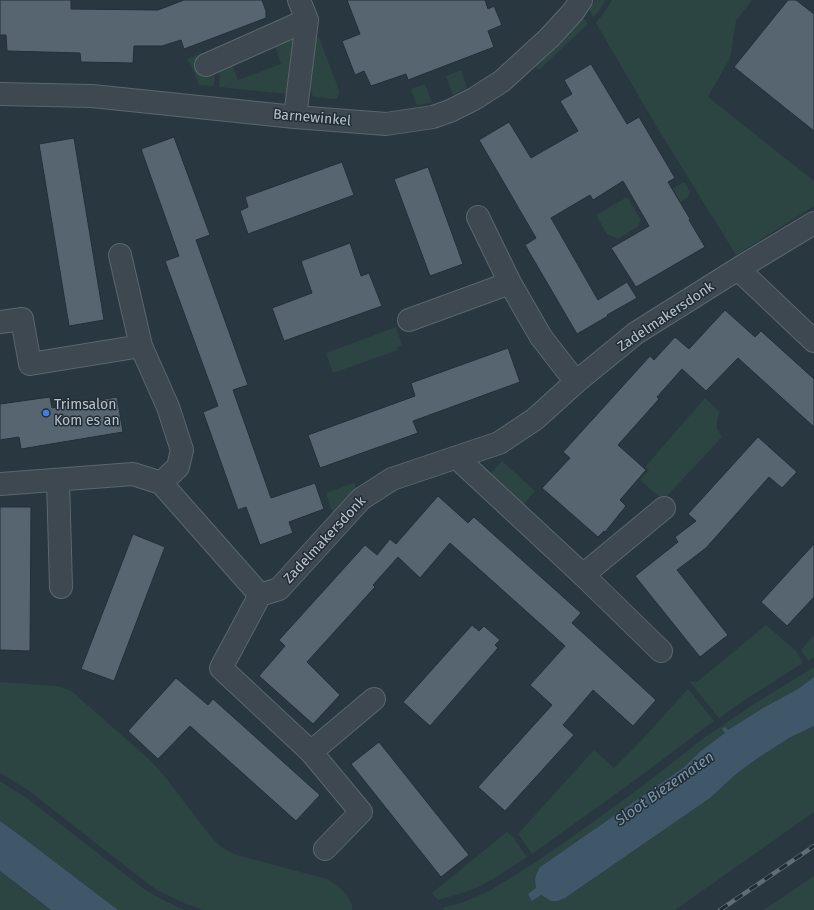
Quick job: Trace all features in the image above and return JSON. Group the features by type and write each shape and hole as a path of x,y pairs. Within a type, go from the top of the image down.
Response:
{"street":[{"path":"296,117 307,20 299,0"},
{"name":"Barnewinkel","path":"0,94 92,96 296,117 386,124 433,117 450,111 474,99 502,81 549,38 573,12 581,0"},
{"path":"206,65 307,20"},
{"path":"478,217 510,283 541,337 576,382"},
{"name":"Zadelmakersdonk","path":"260,595 279,589 361,499 392,479 499,443 535,419 576,382 636,333 814,223"},
{"path":"120,255 141,346 168,407 182,450 178,467 161,483"},
{"path":"738,269 814,341"},
{"path":"409,320 510,283"},
{"path":"0,322 22,319 30,364 141,346"},
{"path":"457,458 583,574 661,651"},
{"path":"0,484 133,474 161,483 260,595 222,668 311,752 361,812 325,849"},
{"path":"58,480 61,587"},
{"path":"583,574 664,508"},
{"path":"311,752 374,699"}],"green space":[{"path":"595,0 606,0 593,17 589,9"},
{"path":"612,0 752,0 736,21 730,58 708,97 814,181 814,206 736,255 655,124 596,23"},
{"path":"582,16 588,24 539,70 535,66 558,44"},
{"path":"296,36 287,94 219,87 220,68 232,65 238,80 281,64 275,45"},
{"path":"317,37 319,38 339,90 337,99 313,97 310,87 315,39"},
{"path":"202,53 215,71 214,86 199,85 190,62 188,63 187,59"},
{"path":"461,70 467,88 453,95 446,76"},
{"path":"425,84 432,102 417,106 411,89"},
{"path":"684,182 690,191 688,197 653,218 641,209"},
{"path":"627,197 641,220 638,226 618,239 607,234 596,215"},
{"path":"396,327 402,345 397,347 398,350 333,373 326,353"},
{"path":"705,398 719,411 717,429 722,437 663,500 640,480 649,470 645,467"},
{"path":"502,461 535,491 519,510 485,480"},
{"path":"354,483 357,490 333,514 326,493"},
{"path":"766,625 796,651 803,663 719,718 689,681 697,682"},
{"path":"814,635 814,657 808,661 801,650"},
{"path":"814,667 814,677 798,689 763,708 728,730 725,727 723,729 725,733 702,750 683,768 540,867 536,875 541,895 551,901 558,901 565,898 710,798 736,774 758,758 789,738 814,726 814,812 675,910 444,910 442,908 464,902 489,891 533,864 644,785 701,740 751,706"},
{"path":"0,682 57,686 71,691 151,761 166,778 211,837 221,847 237,855 327,879 338,886 346,894 352,904 352,910 204,910 186,904 157,890 28,790 0,773"},
{"path":"688,689 714,721 532,854 518,834 594,750 614,768"},
{"path":"0,781 28,799 144,889 184,910 118,910 0,821"},
{"path":"507,832 513,837 527,857 478,887 438,900 432,893"},
{"path":"0,871 16,884 51,910 0,910"},
{"path":"814,876 814,910 764,910"}],"water":[{"name":"Sloot Biezematen","path":"814,677 814,726 789,738 758,758 736,774 710,798 565,898 558,901 551,901 541,895 532,901 528,894 536,888 535,880 540,867 683,768 702,750 725,733 722,729 725,727 728,730 763,708 798,689"},
{"path":"0,821 118,910 51,910 0,871"}],"building":[{"path":"0,0 71,0 71,9 158,10 184,0 262,0 266,11 266,18 184,49 181,40 162,46 134,46 133,63 81,62 80,53 7,51 6,35 0,35"},
{"path":"347,0 485,0 488,9 494,6 502,25 488,31 494,47 408,80 406,74 371,86 364,71 355,75 342,41 360,34"},
{"path":"788,0 796,0 814,14 814,131 734,67"},
{"path":"591,64 627,124 639,117 675,178 668,182 705,247 636,287 611,248 649,226 623,181 593,200 590,195 551,218 598,300 627,282 637,298 577,334 525,245 536,238 479,140 509,122 531,158 578,131 560,101 572,94 564,80"},
{"path":"174,137 210,235 196,240 248,385 233,390 271,498 315,483 324,509 289,522 293,533 260,545 246,507 238,510 203,412 218,406 165,261 179,256 141,149"},
{"path":"74,138 104,320 69,326 39,144"},
{"path":"342,162 354,195 248,234 240,211 248,207 245,197"},
{"path":"428,167 463,264 430,276 394,179"},
{"path":"350,243 361,276 369,273 382,306 284,341 272,308 312,293 301,261"},
{"path":"725,310 755,337 761,331 814,379 814,427 738,358 706,391 682,369 657,397 659,399 618,445 646,470 620,500 626,506 605,532 604,531 598,537 542,488 570,458 563,452 650,356 654,360 675,337 689,349"},
{"path":"508,348 520,382 413,421 418,433 320,468 308,435 415,396 411,383"},
{"path":"50,397 52,408 117,397 123,432 21,449 19,437 0,440 0,404"},
{"path":"758,437 797,472 782,488 769,477 706,548 677,570 728,635 700,657 635,576 678,542 675,537 696,521 688,514"},
{"path":"438,496 468,523 474,517 581,613 572,623 656,700 633,726 593,690 563,725 574,735 505,811 478,787 552,705 530,685 565,646 450,543 420,578 398,557 373,585 375,587 307,662 340,695 313,724 259,676 285,646 279,640 365,545 377,555 390,539 396,544"},
{"path":"0,507 31,507 30,651 0,650"},
{"path":"133,534 165,547 114,681 81,669"},
{"path":"814,544 814,597 787,626 761,602"},
{"path":"472,625 479,631 484,626 500,640 495,645 498,648 430,726 403,702"},
{"path":"176,678 208,705 213,699 320,795 296,821 190,726 158,759 128,731"},
{"path":"379,742 469,855 441,877 351,764"}],"railway":[{"path":"720,910 814,846"}],"place":[{"name":"Trimsalon Kom es an","path":"46,413"}]}
